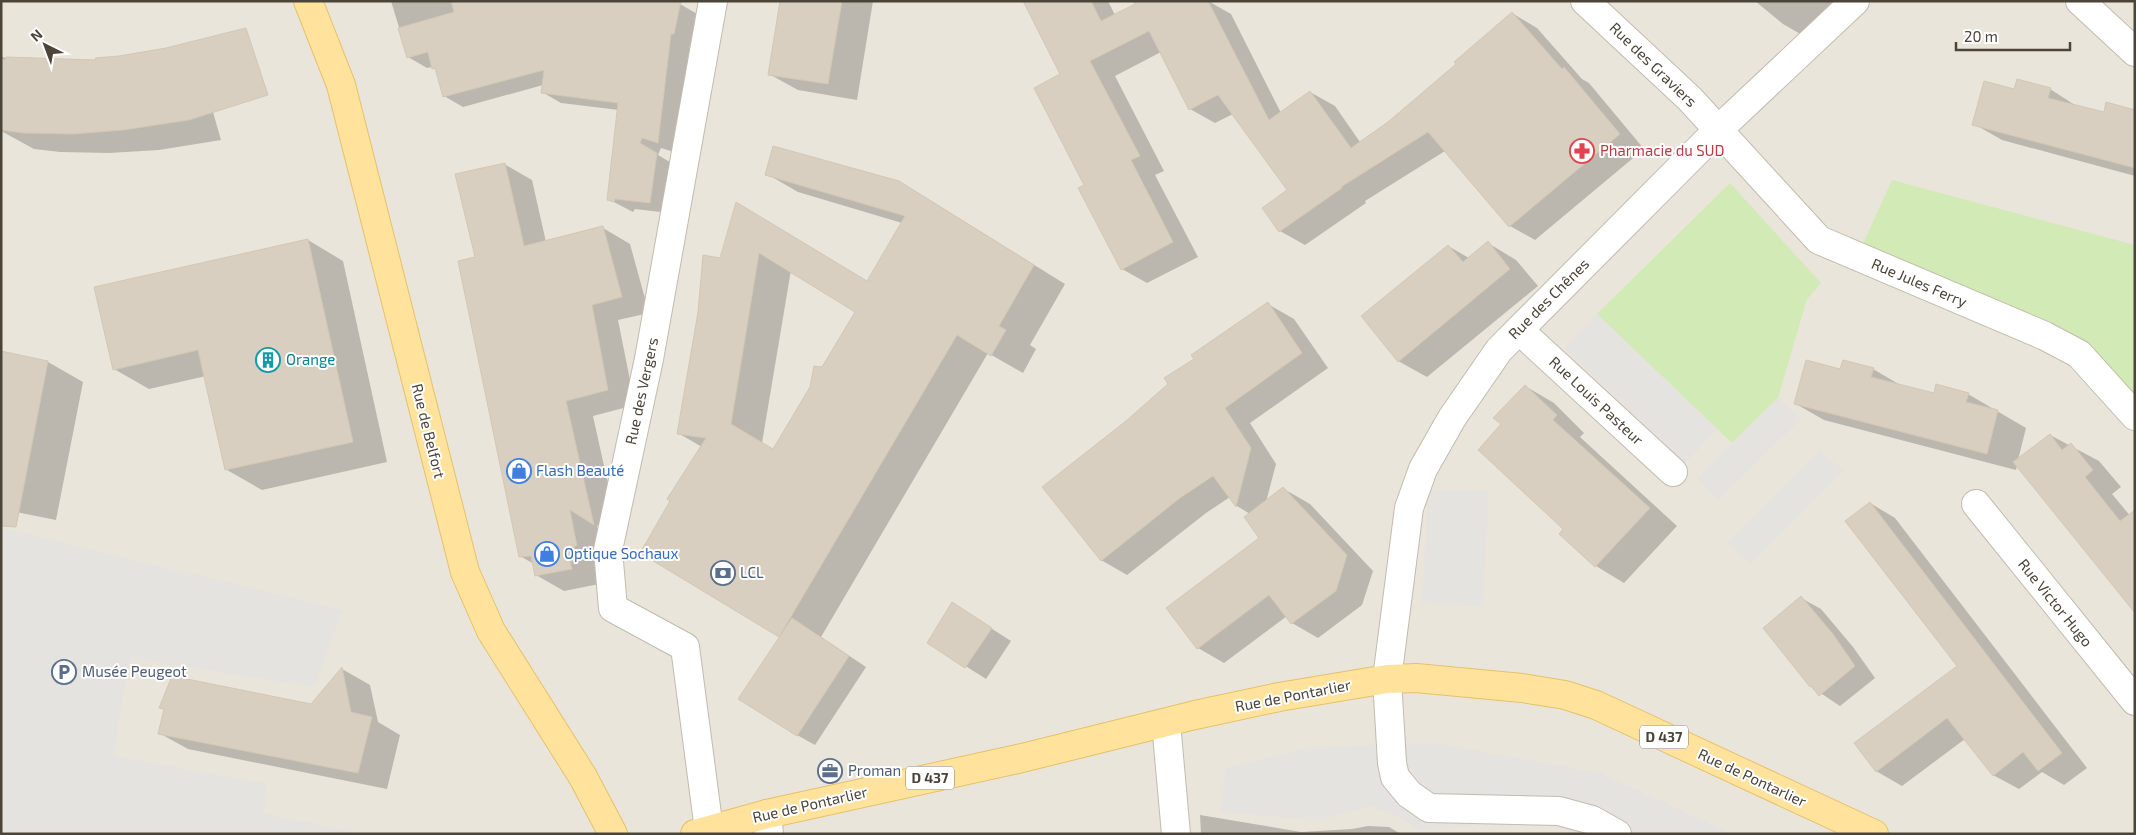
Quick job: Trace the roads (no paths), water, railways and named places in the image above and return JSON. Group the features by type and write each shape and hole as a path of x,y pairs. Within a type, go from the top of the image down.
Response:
{"main road":[{"name":"Rue de Belfort","path":"308,1 341,85 465,572 491,631 583,777 613,834"},
{"name":"Rue de Pontarlier","path":"702,832 768,824 1022,758 1279,697 1387,679 1416,678 1522,688 1565,695 1596,704 1874,834"}],"street":[{"name":"Rue des Vergers","path":"702,832 685,648 614,608 608,550 649,359 714,1"},
{"name":"Rue des Graviers","path":"1585,1 1665,74 1718,130"},
{"name":"Rue des Chênes","path":"1617,834 1592,820 1559,811 1429,808 1409,794 1396,777 1392,763 1387,679 1409,508 1422,469 1452,418 1499,350 1718,130 1855,1"},
{"path":"2080,1 2135,52"},
{"name":"Rue Jules Ferry","path":"1718,130 1819,240 2045,336 2079,354 2135,416"},
{"name":"Rue Louis Pasteur","path":"1519,330 1674,472"},
{"name":"Rue Victor Hugo","path":"1976,504 2135,701"},
{"path":"1166,723 1176,834"}],"place":[{"name":"Pharmacie du SUD","path":"1582,151"},
{"name":"Orange","path":"268,360"},
{"name":"Flash Beauté","path":"519,471"},
{"name":"Optique Sochaux","path":"547,554"},
{"name":"LCL","path":"723,573"},
{"name":"Musée Peugeot","path":"64,672"},
{"name":"Proman","path":"830,771"}]}
